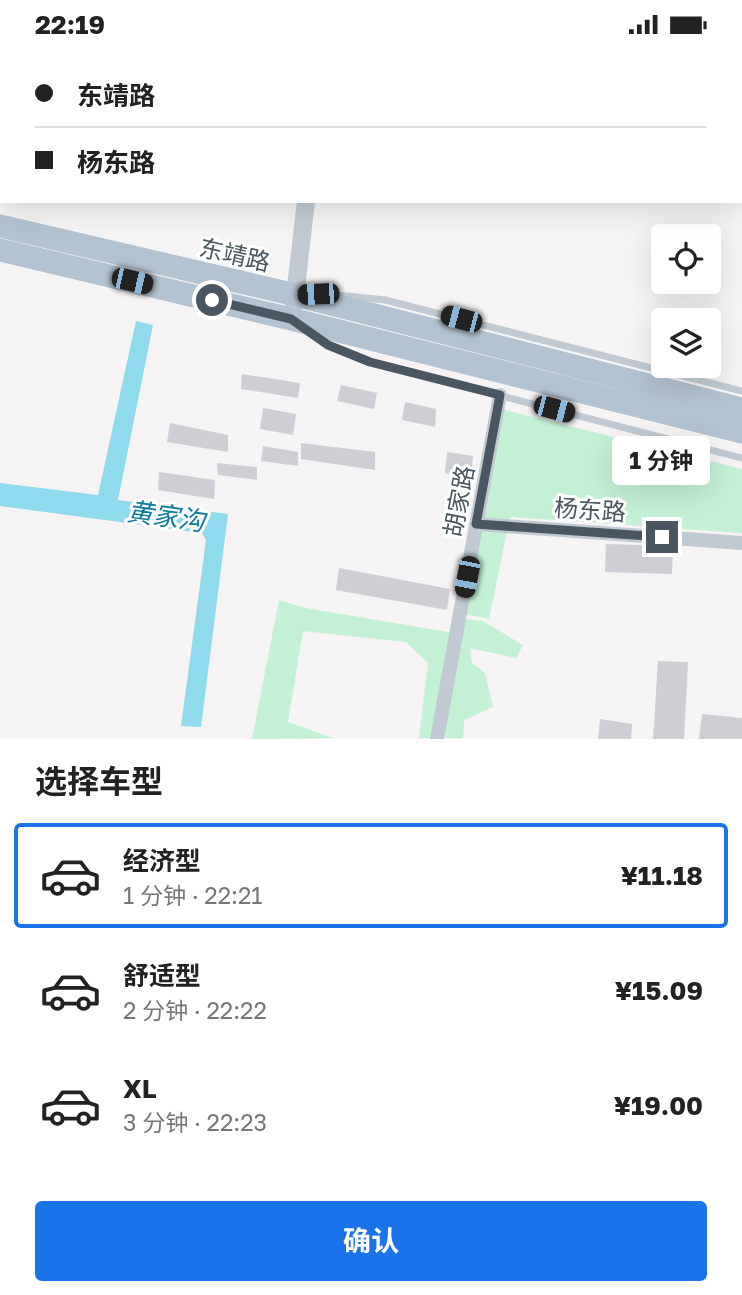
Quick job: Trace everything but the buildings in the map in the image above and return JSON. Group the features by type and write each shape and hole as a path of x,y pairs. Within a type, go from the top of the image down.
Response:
{"main road":[{"name":"东靖路","path":"0,226 296,295 742,409"},
{"name":"东靖路","path":"0,250 291,319 742,432"}],"street":[{"path":"291,319 306,203"},
{"name":"胡家路","path":"437,739 500,395"},
{"name":"杨东路","path":"476,524 742,543"}],"lane":[{"path":"296,295 341,293 385,300 742,391"},
{"path":"291,319 328,345 370,362 742,458"}],"green space":[{"path":"501,409 742,469 742,533 510,517 489,619 465,614"},
{"path":"279,600 306,608 448,632 464,619 483,621 523,645 516,658 470,648 472,663 485,673 493,707 464,720 463,738 419,738 428,663 406,642 303,631 288,722 333,738 252,739"}],"water":[{"name":"黄家沟","path":"136,321 153,325 118,500 228,514 201,727 181,726 206,540 202,533 0,506 0,483 98,495"}],"route":[{"path":"212,300 291,319 328,345 370,362 500,395 476,524 662,537"}]}
